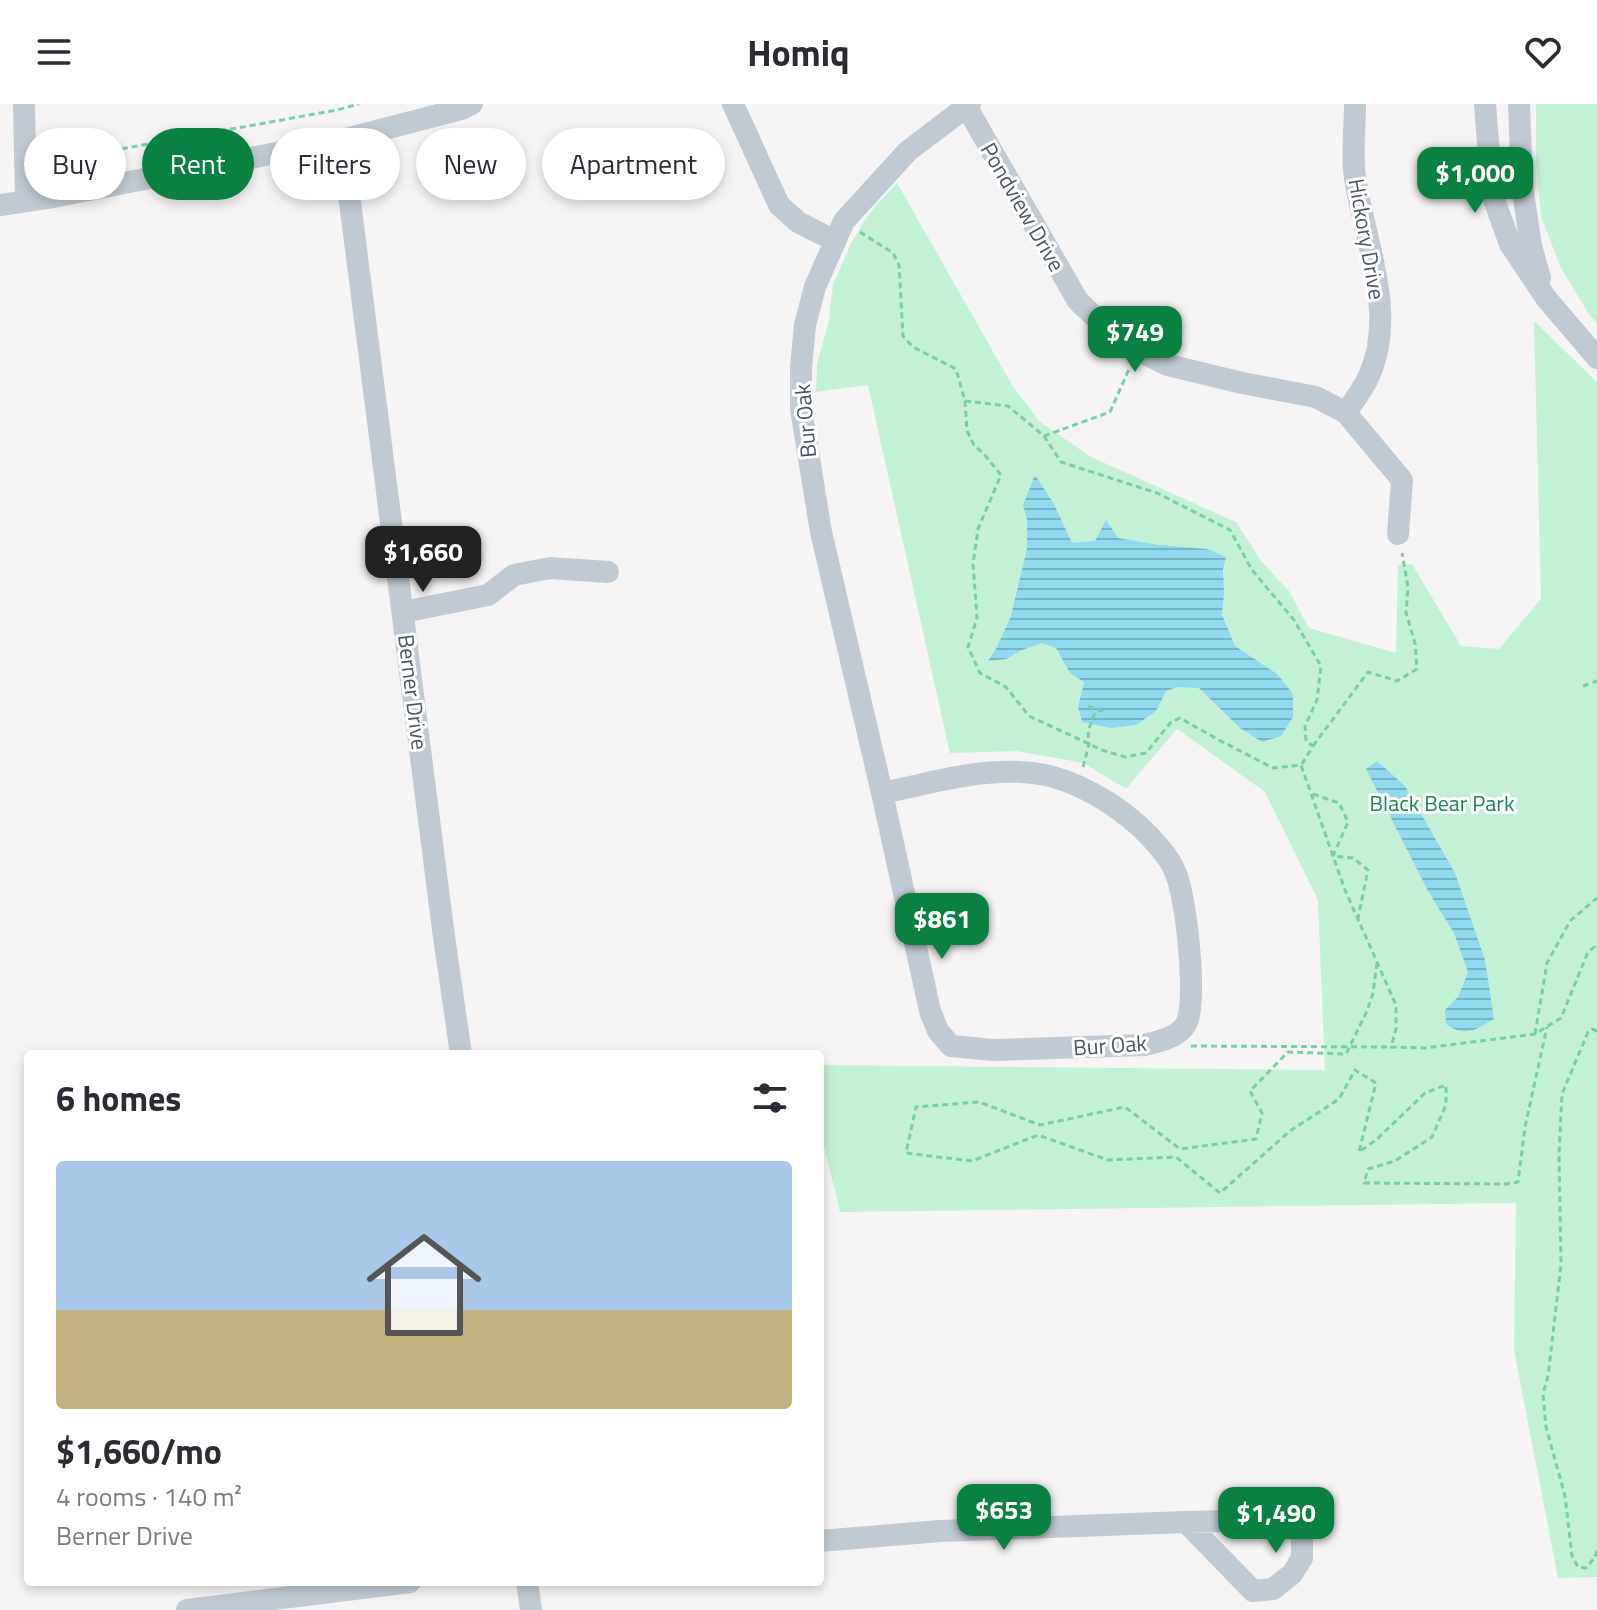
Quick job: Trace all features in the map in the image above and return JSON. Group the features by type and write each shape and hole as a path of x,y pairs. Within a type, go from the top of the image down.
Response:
{"street":[{"path":"24,104 24,128"},
{"path":"388,128 472,104"},
{"path":"733,104 779,205 798,222 840,231"},
{"name":"Hickory Drive","path":"1346,413 1371,374 1378,349 1379,324 1378,277 1355,181 1355,104"},
{"path":"1485,104 1492,194 1510,244 1546,298 1597,358"},
{"path":"1519,104 1522,185 1531,246 1546,298"},
{"name":"Bur Oak","path":"882,793 988,772 1020,771 1048,776 1092,792 1140,827 1161,849 1176,873 1183,898 1191,989 1186,1024 1163,1041 1144,1045 994,1050 951,1046 938,1031 930,1011 821,532 801,409 801,367 805,325 815,287 840,231 908,151 968,105"},
{"name":"Pondview Drive","path":"968,105 1078,301 1121,342 1168,365 1316,397 1346,413 1402,480 1398,534"},
{"path":"0,205 270,154"},
{"name":"Berner Drive","path":"350,200 460,1050"},
{"path":"403,612 488,595 514,575 526,572 550,568 608,572"},
{"path":"824,1541 940,1531 1186,1522 1269,1520 1289,1522 1302,1536 1302,1558 1292,1574 1253,1600 1186,1522"},
{"path":"187,1610 378,1586"},
{"path":"528,1586 531,1610"}],"path":[{"path":"126,149 359,104"},
{"path":"840,231 893,253 899,265 903,336 913,347 956,369 965,401 967,431 974,445 1001,475 978,529 973,564 977,618 968,647 980,673 1006,687 1029,716 1125,757 1146,753 1171,722 1180,718 1273,768 1301,765"},
{"path":"1044,436 1110,412 1138,350"},
{"path":"965,401 1008,406 1044,436 1061,462 1157,493 1230,530 1252,570 1294,620 1321,666 1317,700 1305,726 1306,741 1313,746"},
{"path":"1301,765 1368,672 1397,681 1417,669 1415,643 1406,613 1408,587 1398,534"},
{"path":"1583,686 1597,681"},
{"path":"1088,706 1104,712"},
{"path":"1076,785 1088,754 1088,731 1096,710"},
{"path":"1301,765 1333,856 1396,1005 1396,1029 1391,1047"},
{"path":"1311,794 1339,803 1348,822 1333,856"},
{"path":"1333,856 1353,858 1368,870 1358,918"},
{"path":"1535,1034 1547,963 1570,921 1597,898"},
{"path":"1174,1034 1187,1046 1425,1048 1535,1034 1561,1018 1588,952 1597,945"},
{"path":"1377,963 1367,1011 1346,1054 1288,1052 1250,1091 1262,1113 1256,1139 1180,1149 1125,1107 1040,1125 979,1102 916,1107 906,1153 972,1161 1038,1135 1108,1160 1176,1157 1220,1193 1290,1131 1339,1099 1355,1070 1376,1083 1359,1152 1425,1093 1446,1085 1446,1105 1432,1137 1395,1161 1368,1169 1364,1183 1485,1185 1518,1182 1525,1127 1547,1027"},
{"path":"1597,1031 1592,1029 1588,1032 1562,1094 1559,1154 1561,1265 1548,1376 1543,1394 1546,1427 1565,1496 1572,1556 1578,1567 1586,1568 1597,1550"}],"green space":[{"path":"1536,104 1597,104 1597,324 1560,266 1541,216 1536,161"},
{"name":"Black Bear Park","path":"897,183 1012,385 1040,422 1091,457 1236,522 1261,561 1289,591 1309,628 1396,653 1398,565 1412,564 1461,646 1499,649 1541,599 1534,321 1597,382 1597,1577 1558,1578 1514,1350 1516,1203 840,1212 824,1146 824,1065 1325,1070 1318,900 1265,792 1177,729 1126,789 1084,763 1016,751 950,753 868,385 816,392 817,364 829,320 833,285 851,243 876,205"}],"water":[{"path":"1035,475 1054,504 1072,543 1095,541 1106,520 1118,538 1207,549 1226,557 1222,615 1235,646 1277,674 1293,694 1293,717 1281,736 1262,742 1240,728 1199,688 1177,687 1166,691 1156,711 1136,725 1111,728 1082,722 1078,707 1084,682 1070,673 1056,648 1042,643 1006,659 988,661 1011,616 1027,548 1027,519 1023,505"},
{"path":"1377,761 1405,786 1455,873 1485,960 1494,1019 1476,1029 1459,1031 1446,1024 1445,1010 1458,997 1468,972 1454,933 1428,891 1366,769"}]}
